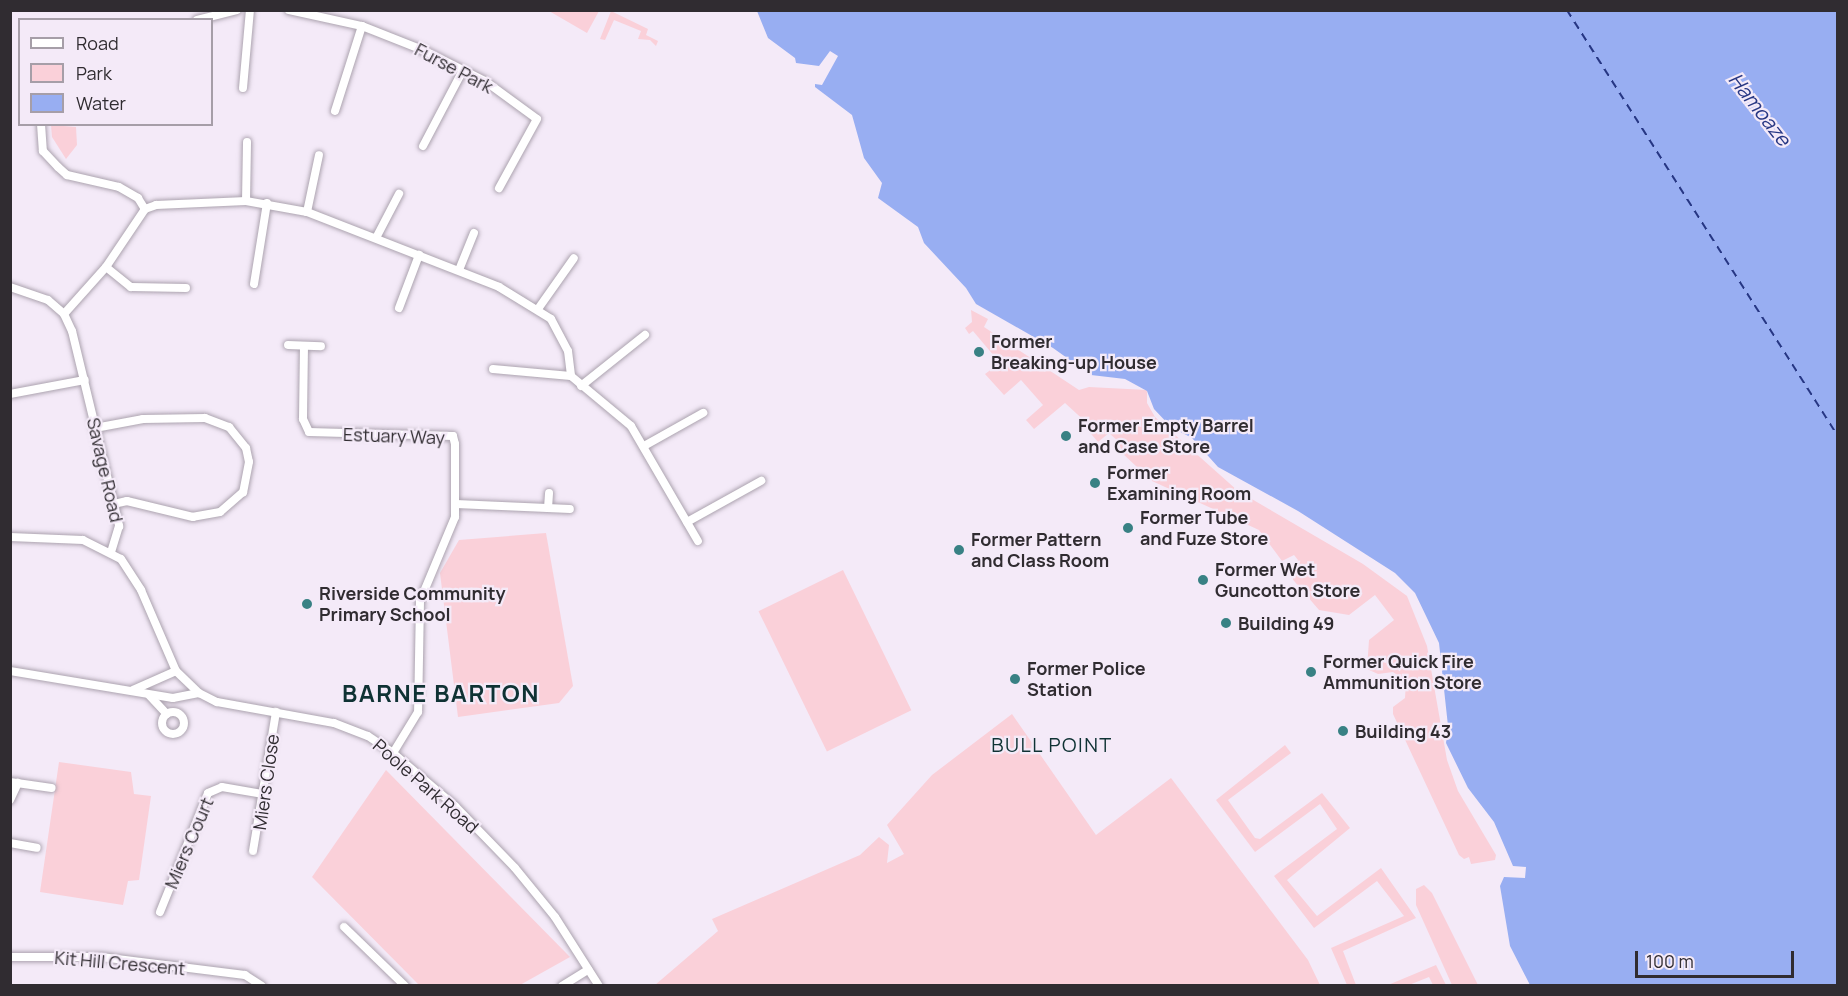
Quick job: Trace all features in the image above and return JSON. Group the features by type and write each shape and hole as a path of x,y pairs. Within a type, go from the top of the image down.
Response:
{"street":[{"path":"205,18 237,10"},
{"path":"243,88 250,10"},
{"name":"Furse Park","path":"290,10 362,26 463,70 537,119 500,188"},
{"path":"335,111 362,26"},
{"path":"423,146 463,70"},
{"path":"41,126 44,151 67,175 119,187 138,198 145,209"},
{"path":"246,201 247,142"},
{"path":"307,212 319,155"},
{"path":"376,238 399,194"},
{"path":"10,287 48,300 64,314 106,267 145,209 171,203 246,201 307,212 459,270 538,309 559,330 571,376 581,386 619,412 644,446 698,541"},
{"path":"254,284 267,203"},
{"path":"459,270 474,233"},
{"path":"399,308 419,255"},
{"path":"538,309 574,258"},
{"path":"106,267 131,287 186,288"},
{"name":"Savage Road","path":"64,314 85,380 114,504 118,537 111,552"},
{"path":"581,386 645,335"},
{"path":"288,345 321,346"},
{"name":"Estuary Way","path":"304,346 305,429 319,434 453,436 456,504 450,537 423,585 420,601 418,712 393,753"},
{"path":"493,369 571,376"},
{"path":"10,394 85,380"},
{"path":"644,446 702,413"},
{"path":"95,428 143,419 205,418 229,427 246,448 249,462 243,492 220,512 193,517 127,501 114,504"},
{"path":"687,522 761,481"},
{"path":"548,508 549,494"},
{"path":"456,504 570,509"},
{"path":"10,537 83,540 121,559 141,590 176,671 133,690"},
{"path":"10,671 133,690 148,695 184,698 199,693"},
{"name":"Poole Park Road","path":"176,671 199,693 217,702 334,723 368,736 393,753 455,806 515,868 555,917 599,986"},
{"path":"148,695 166,714"},
{"name":"Miers Close","path":"253,850 276,712"},
{"path":"10,800 14,783 52,789"},
{"name":"Miers Court","path":"160,912 208,793 222,787 263,794"},
{"path":"10,843 37,848"},
{"path":"344,927 405,986"},
{"name":"Kit Hill Crescent","path":"10,957 101,957 245,975 262,986"},
{"path":"562,986 588,970"}],"green space":[{"path":"549,11 599,11 587,33"},
{"path":"611,11 648,29 646,35 658,41 656,46 650,40 638,39 641,31 614,20 605,40 600,39"},
{"path":"51,126 76,127 77,145 66,159 52,137"},
{"path":"971,310 988,319 984,327 1079,390 1089,387 1147,390 1147,403 1155,417 1238,491 1363,564 1407,596 1427,646 1447,760 1458,791 1496,855 1495,860 1471,864 1469,857 1464,859 1459,855 1393,714 1393,707 1405,698 1406,682 1393,672 1378,674 1367,669 1369,640 1394,620 1375,595 1349,615 1319,610 1289,575 1298,560 1294,555 1282,561 1259,530 1152,481 1122,453 1119,442 1109,433 1098,442 1086,428 1089,425 1065,403 1034,429 1026,420 1043,405 1021,380 1004,395 985,374 1000,363 973,331 969,334 965,328 972,322"},
{"path":"546,533 573,686 559,703 458,717 440,573 459,540"},
{"path":"843,570 911,710 827,751 759,611"},
{"path":"1012,714 1096,835 1171,778 1308,960 1320,985 655,985 718,931 712,919 860,855 879,837 889,845 887,863 904,854 887,825 932,775"},
{"path":"1285,745 1291,753 1228,800 1255,838 1260,839 1322,793 1350,828 1287,880 1317,916 1381,868 1416,918 1343,951 1356,985 1347,985 1331,948 1404,916 1377,881 1314,928 1274,876 1337,829 1320,804 1255,852 1216,800"},
{"path":"59,762 131,772 134,794 151,796 139,880 128,881 123,905 40,892"},
{"path":"386,770 570,957 520,985 419,985 312,877"},
{"path":"1424,885 1432,893 1478,985 1452,985 1416,905 1416,889"},
{"path":"1436,965 1446,985 1433,985 1429,977 1409,985 1388,985"}],"water":[{"name":"Hamoaze","path":"757,11 1837,11 1837,985 1530,985 1510,946 1500,886 1504,877 1525,878 1526,867 1513,866 1494,822 1468,788 1446,743 1448,726 1439,643 1415,593 1395,573 1298,511 1218,467 1192,438 1171,427 1154,409 1147,391 1125,379 1091,375 1053,348 976,304 966,288 924,243 918,227 878,198 882,183 864,158 852,115 815,87 815,84 822,85 838,56 830,51 819,66 796,63 795,58 768,38"}],"ferry route":[{"path":"1567,10 1838,436"}],"place":[{"name":"Former Breaking-up House","path":"979,352"},
{"name":"Former Empty Barrel and Case Store","path":"1066,436"},
{"name":"Former Examining Room","path":"1095,483"},
{"name":"Former Tube and Fuze Store","path":"1128,528"},
{"name":"Former Pattern and Class Room","path":"959,550"},
{"name":"Former Wet Guncotton Store","path":"1203,580"},
{"name":"Riverside Community Primary School","path":"307,604"},
{"name":"Building 49","path":"1226,623"},
{"name":"Former Quick Fire Ammunition Store","path":"1311,672"},
{"name":"Former Police Station","path":"1015,679"},
{"name":"Building 43","path":"1343,731"}],"district":[{"name":"BARNE BARTON","path":"441,693"},
{"name":"BULL POINT","path":"1052,744"}]}
